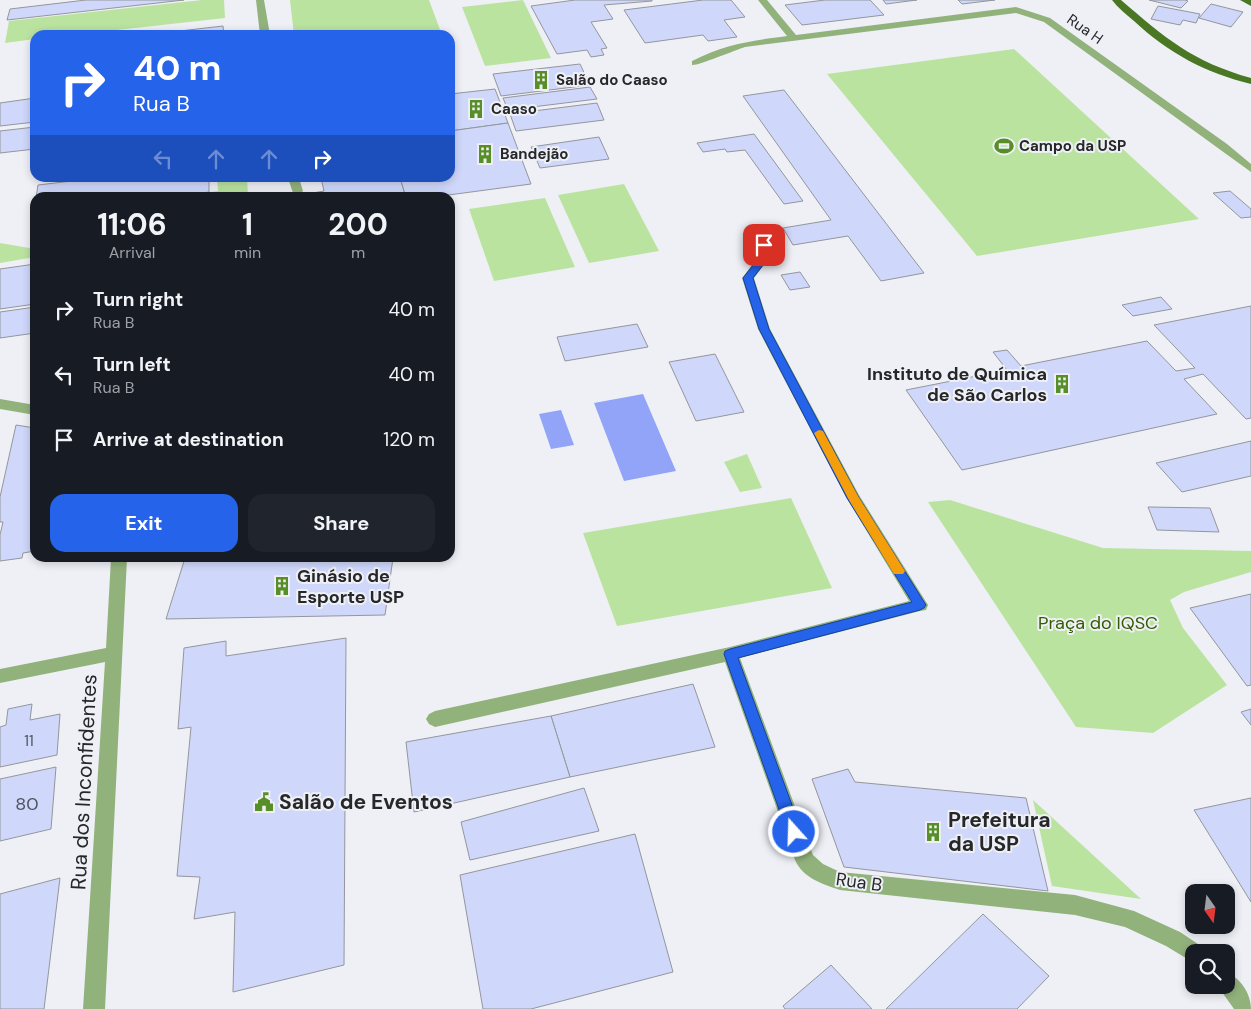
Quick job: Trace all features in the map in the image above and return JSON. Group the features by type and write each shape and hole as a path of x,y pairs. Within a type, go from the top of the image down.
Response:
{"main road":[{"path":"1116,0 1163,42 1179,52 1209,68 1251,81"},
{"path":"1244,0 1250,1"}],"street":[{"path":"260,0 264,30"},
{"path":"762,0 793,38"},
{"name":"Rua H","path":"695,63 716,53 744,44 1016,10 1047,20 1223,146 1251,169"},
{"path":"295,182 297,191"},
{"path":"435,719 730,654 920,605 853,498 764,329 748,278 765,256 767,249 764,245"},
{"path":"0,404 30,409"},
{"name":"Rua dos Inconfidentes","path":"94,1009 119,562"},
{"path":"0,676 114,653"},
{"name":"Rua B","path":"730,654 801,850 810,867 824,876 840,881 1075,905 1127,918 1173,939 1185,947"},
{"path":"1235,993 1245,1009"}],"green space":[{"path":"202,0 224,0 225,18 117,30 30,30 30,40 5,43 9,21"},
{"path":"290,0 429,0 440,30 293,30"},
{"path":"523,0 551,58 485,66 462,7"},
{"name":"Campo da USP","path":"1014,49 1199,219 977,256 827,74"},
{"path":"217,182 247,182 248,192 210,192 218,191"},
{"path":"624,184 659,251 589,263 558,195"},
{"path":"545,198 575,267 494,281 469,209"},
{"path":"0,243 30,248 30,258 0,263"},
{"path":"747,454 762,488 740,492 724,462"},
{"path":"791,498 832,588 617,626 583,533"},
{"name":"Praça do IQSC","path":"950,500 1103,548 1251,551 1251,572 1184,592 1170,600 1183,628 1227,685 1153,733 1076,727 928,502"},
{"path":"1033,800 1141,899 1052,886"}],"water":[{"path":"643,394 676,471 624,481 594,403"},
{"path":"561,410 574,445 551,449 539,414"}],"building":[{"path":"86,0 184,0 7,20 10,9"},
{"path":"575,0 652,1 604,5 613,19 591,22 607,48 601,49 604,55 591,57 587,50 557,54 531,6"},
{"path":"703,0 731,0 745,17 724,20 737,37 708,41 703,35 645,43 624,10"},
{"path":"825,0 870,0 884,15 802,25 785,5"},
{"path":"883,0 917,0 886,4"},
{"path":"958,0 995,0 962,4"},
{"path":"1149,0 1185,0 1188,1 1181,8"},
{"path":"1211,4 1243,12 1231,27 1199,18"},
{"path":"1158,6 1200,14 1196,23 1183,20 1180,25 1151,19"},
{"path":"223,26 223,30 188,30"},
{"name":"Salão do Caaso","path":"580,64 590,85 501,96 493,74"},
{"path":"590,87 597,99 508,110 503,98"},
{"name":"Caaso","path":"495,89 508,123 455,130 455,93"},
{"path":"784,90 924,273 881,281 848,236 793,245 783,228 831,220 743,96"},
{"path":"30,99 30,123 0,126 0,103"},
{"path":"597,103 604,120 516,131 510,114"},
{"name":"Bandejão","path":"508,123 531,184 455,194 455,192 404,192 401,182 455,182 455,130"},
{"path":"30,128 30,150 0,153 0,131"},
{"path":"754,134 803,201 784,204 745,150 727,152 725,149 703,152 697,143"},
{"path":"599,137 609,159 540,168 531,147"},
{"path":"63,182 209,182 209,192 37,192 38,185"},
{"path":"322,182 401,182 404,192 318,192 324,191"},
{"path":"1230,191 1251,209 1251,217 1241,218 1213,193"},
{"path":"30,265 30,305 0,309 0,269"},
{"path":"800,272 810,287 790,290 781,275"},
{"path":"1161,297 1172,309 1133,316 1122,305"},
{"name":"Instituto de Química de São Carlos","path":"1251,306 1251,418 1246,419 1203,374 1184,379 1217,414 962,470 906,390 1007,370 993,352 1007,350 1021,366 1147,341 1176,371 1195,368 1154,325"},
{"path":"30,308 30,334 0,338 0,312"},
{"path":"637,324 648,347 565,361 557,337"},
{"path":"715,354 744,412 696,421 669,362"},
{"path":"16,425 30,427 30,552 23,553 22,558 0,561 0,535 3,522 0,522 0,497"},
{"path":"1251,441 1251,476 1182,492 1156,463"},
{"path":"1148,507 1210,508 1219,532 1157,530"},
{"name":"Ginásio de Esporte USP","path":"184,562 392,562 385,615 166,619"},
{"path":"1251,594 1251,685 1247,686 1190,608"},
{"name":"Salão de Eventos","path":"346,638 344,965 233,992 235,912 194,919 200,877 177,876 191,727 178,729 184,648 226,641 226,656"},
{"path":"693,684 715,747 570,777 551,716"},
{"path":"32,704 30,720 60,714 57,755 0,767 0,727 6,725 8,709"},
{"path":"1251,709 1251,725 1241,712"},
{"path":"551,716 570,777 414,812 406,742"},
{"path":"56,767 51,829 0,841 0,779"},
{"name":"Prefeitura da USP","path":"848,769 855,782 1026,798 1048,891 844,867 812,779"},
{"path":"584,788 599,831 470,860 461,822"},
{"path":"1251,798 1251,902 1194,810"},
{"path":"635,834 673,972 531,1009 483,1009 460,875"},
{"path":"60,878 44,1009 0,1009 0,894"},
{"path":"983,914 1049,976 1017,1009 886,1009"},
{"path":"831,965 872,1009 785,1009 783,1006"}],"slow traffic":[{"path":"819,433 853,498 899,571"}],"place":[{"name":"Salão do Caaso","path":"541,80"},
{"name":"Caaso","path":"476,109"},
{"name":"Campo da USP","path":"1004,146"},
{"name":"Bandejão","path":"485,154"},
{"name":"Instituto de Química de São Carlos","path":"1062,384"},
{"name":"Ginásio de Esporte USP","path":"282,586"},
{"name":"Salão de Eventos","path":"264,802"},
{"name":"Prefeitura da USP","path":"933,832"}],"route":[{"path":"764,245 767,249 765,256 755,272 748,278 764,329 853,498 920,605 730,654 794,832"}]}
